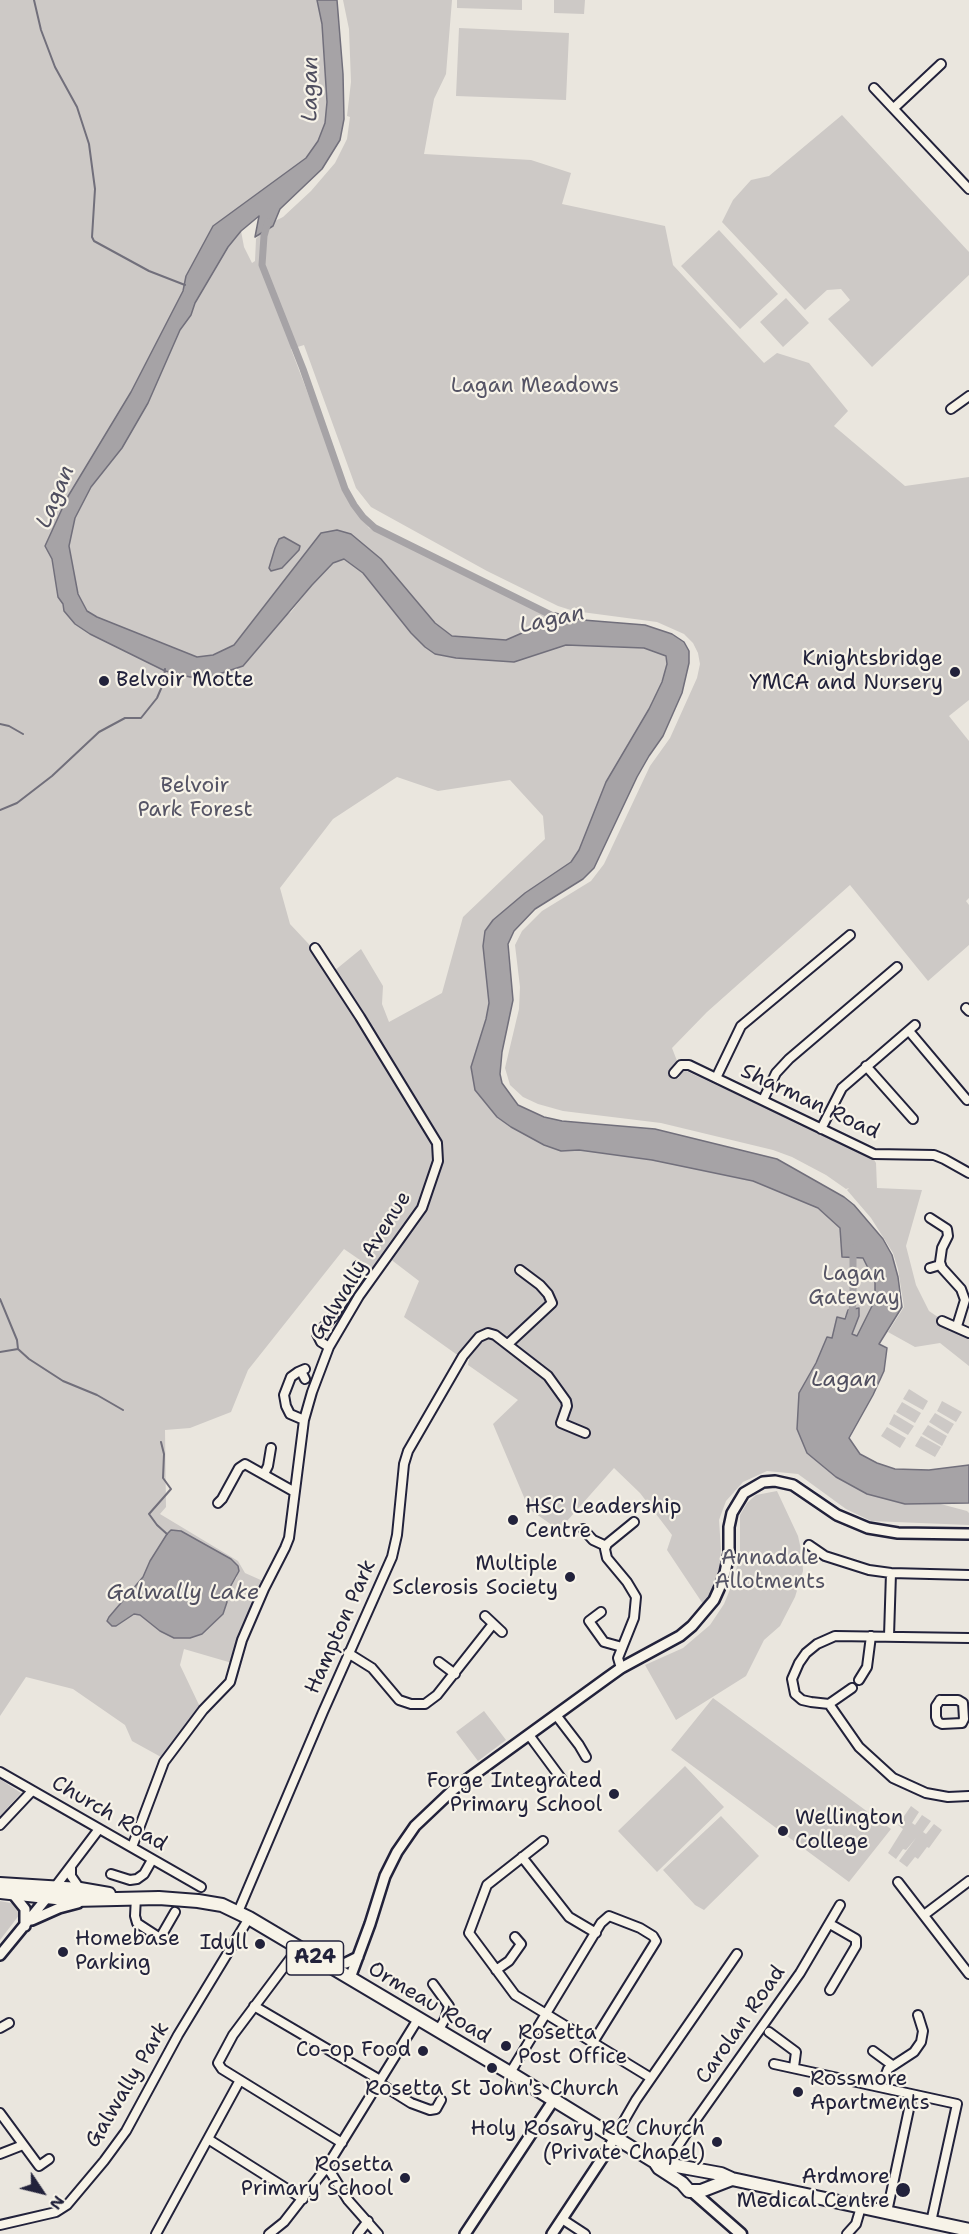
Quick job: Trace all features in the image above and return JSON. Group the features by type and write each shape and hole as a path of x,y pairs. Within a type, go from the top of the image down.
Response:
{"main road":[{"name":"A24","path":"0,1884 55,1887 106,1899 133,1897"},
{"path":"0,1884 39,1892 47,1898"},
{"path":"55,1887 65,1893 106,1899"},
{"name":"A24","path":"0,1892 47,1898 83,1895 133,1897"},
{"name":"Ormeau Road","path":"133,1897 211,1902 244,1915 655,2162 703,2170 732,2179 931,2222 950,2230 969,2230"},
{"name":"Ormeau Road","path":"655,2162 659,2168 678,2180 687,2190 701,2191 732,2179"},
{"path":"678,2180 689,2169"},
{"path":"703,2170 708,2182 707,2187 719,2214"},
{"path":"692,2191 741,2234"}],"street":[{"path":"894,108 940,64"},
{"path":"874,88 969,189"},
{"path":"951,409 969,396"},
{"path":"716,1078 741,1026 850,935"},
{"name":"Galwally Avenue","path":"132,1847 164,1762 203,1710 230,1682 242,1640 289,1538 293,1491 304,1420 312,1392 330,1347 359,1296 422,1208 438,1161 437,1143 315,948"},
{"path":"763,1100 776,1073 789,1059 897,967"},
{"path":"821,1128 842,1088 912,1028 968,1100"},
{"name":"Sharman Road","path":"674,1072 684,1065 716,1078 874,1154 934,1155 969,1173"},
{"path":"866,1066 913,1119"},
{"path":"930,1218 944,1226 948,1232 940,1254 940,1265 967,1299 957,1326"},
{"path":"930,1268 940,1265"},
{"path":"330,1347 321,1342 317,1335 332,1318 362,1275 363,1272 358,1266"},
{"path":"520,1270 548,1294 552,1303 508,1344 548,1376 563,1396 567,1406 561,1423 585,1433"},
{"path":"942,1321 969,1333"},
{"name":"Hampton Park","path":"244,1915 348,1653 392,1557 397,1535 404,1464 408,1451 463,1356 479,1337 488,1333 508,1344"},
{"path":"304,1420 290,1414 284,1395 288,1381 294,1374 303,1370 305,1379"},
{"path":"264,1474 268,1453"},
{"path":"218,1503 242,1465 248,1464 293,1491"},
{"path":"350,1978 386,1876 397,1852 415,1826 454,1789 621,1668 680,1636 703,1614 714,1600 725,1573 732,1513 744,1493 764,1482 775,1481 793,1485 837,1515 868,1528 898,1533 969,1534"},
{"path":"606,1546 634,1522"},
{"path":"583,1528 593,1540 606,1546"},
{"path":"809,1545 825,1556 869,1569 891,1573 969,1575"},
{"path":"606,1546 607,1558 636,1597 634,1618 618,1659 621,1668"},
{"path":"889,1636 891,1573"},
{"path":"602,1612 589,1621 604,1642 622,1647"},
{"path":"485,1616 502,1632"},
{"path":"348,1653 372,1668 394,1697 411,1704 425,1704 431,1701 455,1674 493,1624"},
{"path":"852,1688 829,1704 806,1701 795,1694 792,1679 799,1663 811,1648 840,1635 969,1638"},
{"path":"859,1680 867,1667 871,1636"},
{"path":"439,1662 455,1674"},
{"path":"829,1704 859,1747 893,1778 908,1787 926,1793 948,1797 969,1796"},
{"path":"556,1715 579,1744 586,1757"},
{"path":"529,1735 562,1781"},
{"name":"Church Road","path":"0,1772 201,1887"},
{"path":"0,1825 32,1791"},
{"path":"0,1955 27,1924 99,1829"},
{"path":"543,1841 487,1885 469,1930 470,1935 515,1995 651,2078"},
{"path":"522,1857 569,1917 596,1933"},
{"path":"111,1874 130,1880 137,1879 144,1874 152,1860"},
{"path":"27,1924 83,1895 72,1879 70,1867"},
{"path":"924,1915 969,1881"},
{"path":"898,1882 969,1974"},
{"path":"13,1894 25,1909 27,1924"},
{"path":"133,1897 137,1923 160,1938 175,1912"},
{"name":"Carolan Road","path":"669,2165 674,2152 688,2131 800,1973 840,1905"},
{"name":"Galwally Park","path":"0,2225 47,2214 67,2205 104,2161 126,2131 244,1915"},
{"path":"510,2073 605,1918 609,1916 640,1928 653,1936 656,1941 647,1959 592,2044"},
{"path":"830,1924 856,1939 856,1946 830,1989"},
{"path":"496,1970 509,1961 521,1944 515,1936"},
{"path":"299,1947 233,2035 218,2063 222,2069 342,2143"},
{"path":"552,2234 609,2148 651,2078 737,1954"},
{"path":"329,1965 346,1963 358,1957"},
{"path":"433,1984 437,1996 449,2006 438,2031"},
{"path":"254,2006 379,2081 411,2103 430,2110 436,2109 441,2100"},
{"path":"881,2087 892,2065 914,2052 921,2042 923,2031 918,2015"},
{"path":"269,2234 284,2222 326,2168 418,2019"},
{"path":"0,2028 9,2023"},
{"path":"769,2032 796,2052 794,2067"},
{"path":"873,2051 892,2065"},
{"path":"774,2064 957,2104 931,2222"},
{"path":"156,2234 240,2080"},
{"path":"887,2212 912,2095"},
{"path":"465,2234 553,2101"},
{"path":"0,2113 39,2166 49,2159"},
{"path":"208,2139 303,2199"},
{"path":"0,2154 23,2145"},
{"path":"669,2165 668,2168 678,2180"},
{"path":"326,2168 332,2173 348,2200 378,2234"},
{"path":"847,2234 856,2224 861,2207"},
{"path":"562,2219 585,2234"},
{"path":"358,2234 368,2221"}],"green space":[{"path":"0,0 317,0 322,24 327,102 325,123 318,141 306,158 213,226 186,276 183,291 131,392 67,498 45,546 52,559 58,597 63,604 64,611 90,634 165,671 190,677 291,612 333,563 344,559 363,573 411,633 456,658 553,649 566,645 644,648 666,656 667,664 662,682 649,709 606,782 579,850 571,862 525,893 483,946 489,1003 471,1067 475,1090 497,1117 511,1127 544,1145 561,1151 579,1150 652,1160 753,1181 818,1208 840,1228 842,1257 863,1257 875,1282 875,1300 857,1336 852,1334 859,1316 848,1311 844,1318 837,1317 832,1338 827,1337 799,1393 867,1494 905,1504 933,1502 967,1511 969,1525 871,1521 846,1509 798,1474 767,1471 743,1482 726,1501 719,1520 721,1550 719,1571 716,1582 703,1604 667,1550 672,1535 640,1493 614,1468 559,1530 529,1509 493,1424 518,1400 468,1365 469,1359 456,1354 404,1317 419,1281 385,1255 373,1269 344,1249 248,1370 231,1412 190,1428 165,1430 166,1507 160,1514 238,1561 245,1573 263,1581 239,1638 232,1663 184,1649 180,1665 200,1707 161,1757 132,1741 125,1725 73,1689 26,1677 0,1716","holes":["397,777 438,791 510,780 543,816 545,839 463,917 442,993 389,1022 382,1004 383,986 361,949 334,971 290,924 280,888 333,819","171,1530 181,1531 231,1559 238,1566 237,1577 229,1589 223,1614 160,1631 141,1615 134,1614 116,1626 107,1621 143,1577 150,1561"]},
{"name":"Lagan Meadows","path":"343,0 452,0 446,74 434,99 424,154 531,160 571,173 562,204 665,226 673,265 764,363 777,353 809,363 848,411 834,426 905,486 969,477 969,700 949,716 969,741 969,898 966,901 969,905 969,945 928,981 850,885 707,1012 672,1048 679,1066 676,1078 679,1078 682,1069 873,1158 876,1163 877,1188 922,1190 906,1246 916,1285 929,1311 969,1338 969,1366 940,1343 915,1347 888,1332 904,1307 898,1269 893,1253 871,1218 847,1190 849,1188 846,1189 826,1175 792,1157 773,1150 661,1123 563,1111 523,1097 510,1085 505,1068 519,1009 520,987 515,945 522,931 542,911 591,881 604,864 650,766 670,738 697,678 700,664 698,653 693,643 684,634 657,622 574,611 558,606 487,571 371,507 356,488 304,345 291,349 349,502 369,528 560,621 545,623 506,640 452,636 321,533 234,645 213,655 197,657 97,617 87,611 78,594 69,546 75,518 91,487 122,448 148,403 180,330 191,315 195,303 228,247 241,231 244,247 252,263 255,261 256,239 269,224 283,217 311,191 335,163 347,139 351,82 349,29"},
{"path":"457,0 522,0 522,10 457,8"},
{"path":"554,0 585,0 584,14 554,13"},
{"path":"459,28 569,33 566,100 456,96"},
{"path":"842,115 969,252 969,275 872,367 828,319 850,300 841,289 827,290 805,310 722,222 733,200 751,180 769,176"},
{"path":"719,230 778,294 740,329 681,266"},
{"path":"786,298 809,323 783,347 760,322"},
{"path":"909,1389 928,1401 923,1410 903,1399"},
{"path":"942,1401 962,1412 956,1422 937,1411"},
{"path":"902,1402 921,1413 915,1423 896,1412"},
{"path":"935,1413 954,1424 948,1434 929,1422"},
{"path":"894,1414 914,1426 908,1435 889,1424"},
{"path":"928,1425 947,1436 942,1446 922,1434"},
{"path":"887,1427 906,1438 900,1448 881,1436"},
{"path":"921,1436 941,1447 935,1457 915,1446"},
{"name":"Annadale Allotments","path":"777,1491 798,1536 802,1554 803,1571 795,1597 780,1626 764,1640 746,1676 676,1720 645,1665 683,1648 710,1625 724,1604 733,1582 740,1554 740,1515 747,1503 756,1495"},
{"path":"713,1698 891,1829 849,1882 671,1750"},
{"path":"484,1711 506,1740 478,1761 456,1732"},
{"path":"685,1766 724,1807 657,1872 618,1831"},
{"path":"0,1779 21,1793 0,1816"},
{"path":"911,1806 919,1812 912,1823 915,1825 922,1815 931,1821 923,1832 926,1834 934,1824 942,1830 929,1848 927,1847 918,1859 915,1857 907,1867 899,1861 916,1838 906,1850 903,1849 896,1859 888,1853 903,1829 898,1825"},
{"path":"721,1816 759,1856 704,1910 695,1905 663,1870"},
{"path":"0,1901 16,1904 20,1914 0,1940"}],"water":[{"name":"Lagan","path":"317,0 337,0 344,119 340,140 322,169 280,209 273,226 255,237 259,216 241,231 228,247 195,303 191,315 180,330 148,403 122,448 91,487 75,518 69,546 78,594 87,611 97,617 197,657 213,655 234,645 321,533 337,530 351,534 381,559 435,623 452,636 506,640 545,623 555,613 583,620 645,625 672,634 684,642 689,651 689,663 682,693 663,736 637,777 594,868 583,879 535,909 514,931 508,944 513,1000 502,1052 500,1074 502,1083 518,1105 544,1117 562,1121 655,1129 777,1159 854,1205 883,1239 892,1255 902,1307 879,1344 887,1348 884,1371 849,1438 860,1454 895,1469 929,1470 969,1465 969,1503 905,1504 867,1494 836,1477 807,1453 797,1429 799,1393 827,1337 832,1338 837,1317 845,1319 848,1310 859,1308 859,1316 852,1334 857,1336 875,1300 875,1282 863,1258 842,1257 840,1228 818,1208 753,1181 652,1160 579,1150 561,1151 544,1145 511,1127 497,1117 475,1090 471,1067 489,1003 483,946 485,931 493,920 525,893 571,862 579,850 606,782 649,709 662,682 667,664 666,656 644,648 566,645 514,662 456,658 435,654 411,633 363,573 344,559 333,563 312,585 243,666 210,677 190,677 165,671 90,634 75,624 64,611 63,604 58,597 52,559 45,546 67,498 131,392 183,291 186,276 213,226 306,158 318,141 325,123 327,102 322,24"},
{"path":"284,537 300,546 299,550 282,568 271,571 269,568 275,548 279,539"},
{"name":"Galwally Lake","path":"171,1530 181,1531 231,1559 238,1566 239,1571 229,1589 223,1614 202,1634 190,1638 174,1638 160,1631 140,1615 134,1614 116,1626 112,1626 107,1621 109,1617 143,1577 150,1561"}],"waterway":[{"path":"34,0 41,30 55,67 77,107 89,144 95,189 92,237 94,241 149,271 185,285"},
{"path":"268,222 264,236 262,265 303,369 345,489 354,505 375,528 559,619"},
{"path":"0,810 17,803 52,776 99,732 125,718 141,718 157,698 163,684 165,669"},
{"path":"0,724 23,734"},
{"path":"851,1318 853,1248"},
{"path":"0,1299 17,1340 18,1349 29,1359 63,1381 97,1395 123,1410"},
{"path":"0,1352 18,1349"},
{"path":"161,1442 164,1454 163,1478 171,1489 149,1514 167,1534"}],"place":[{"name":"Knightsbridge YMCA and Nursery","path":"955,672"},
{"name":"Belvoir Motte","path":"104,681"},
{"name":"HSC Leadership Centre","path":"513,1520"},
{"name":"Multiple Sclerosis Society","path":"570,1577"},
{"name":"Forge Integrated Primary School","path":"614,1794"},
{"name":"Wellington College","path":"783,1831"},
{"name":"Idyll","path":"260,1944"},
{"name":"Homebase Parking","path":"63,1952"},
{"name":"Rosetta Post Office","path":"506,2046"},
{"name":"Co-op Food","path":"423,2051"},
{"name":"Rosetta St John's Church","path":"492,2068"},
{"name":"Rossmore Apartments","path":"798,2092"},
{"name":"Holy Rosary RC Church (Private Chapel)","path":"717,2142"},
{"name":"Rosetta Primary School","path":"405,2178"},
{"name":"Ardmore Medical Centre","path":"903,2190"}],"park label":[{"name":"Belvoir Park Forest","path":"195,799"},
{"name":"Lagan Gateway","path":"854,1287"}]}
